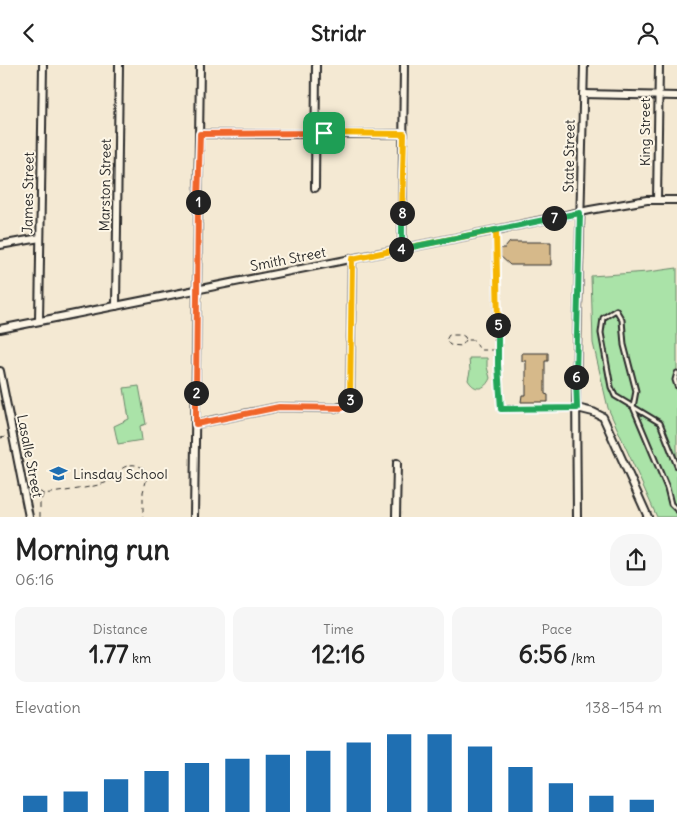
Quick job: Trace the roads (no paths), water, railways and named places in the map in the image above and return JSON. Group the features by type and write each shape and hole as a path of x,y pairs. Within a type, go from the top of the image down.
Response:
{"street":[{"name":"James Street","path":"39,321 43,65"},
{"name":"Marston Street","path":"116,306 119,65"},
{"path":"194,517 200,65"},
{"path":"315,188 316,65"},
{"path":"402,249 404,65"},
{"name":"State Street","path":"577,517 580,213 584,65"},
{"name":"King Street","path":"657,200 659,65"},
{"path":"583,95 677,96"},
{"path":"200,134 404,134"},
{"name":"Smith Street","path":"0,329 618,205 657,200 677,200"},
{"path":"0,245 40,238"},
{"path":"196,424 279,407 342,408 348,405 350,402 352,259"},
{"name":"Lasalle Street","path":"0,371 29,517"},
{"path":"577,408 604,417 648,517"},
{"path":"396,517 397,463"}],"lane":[{"path":"496,230 501,409 577,408"},
{"path":"677,466 660,423 633,407 615,396 611,387 601,333 603,317 616,310 622,320 624,345 636,391 633,407 667,488 671,505 677,510"},
{"path":"677,373 675,380 677,386"}],"place":[{"name":"Linsday School","path":"59,474"}]}
